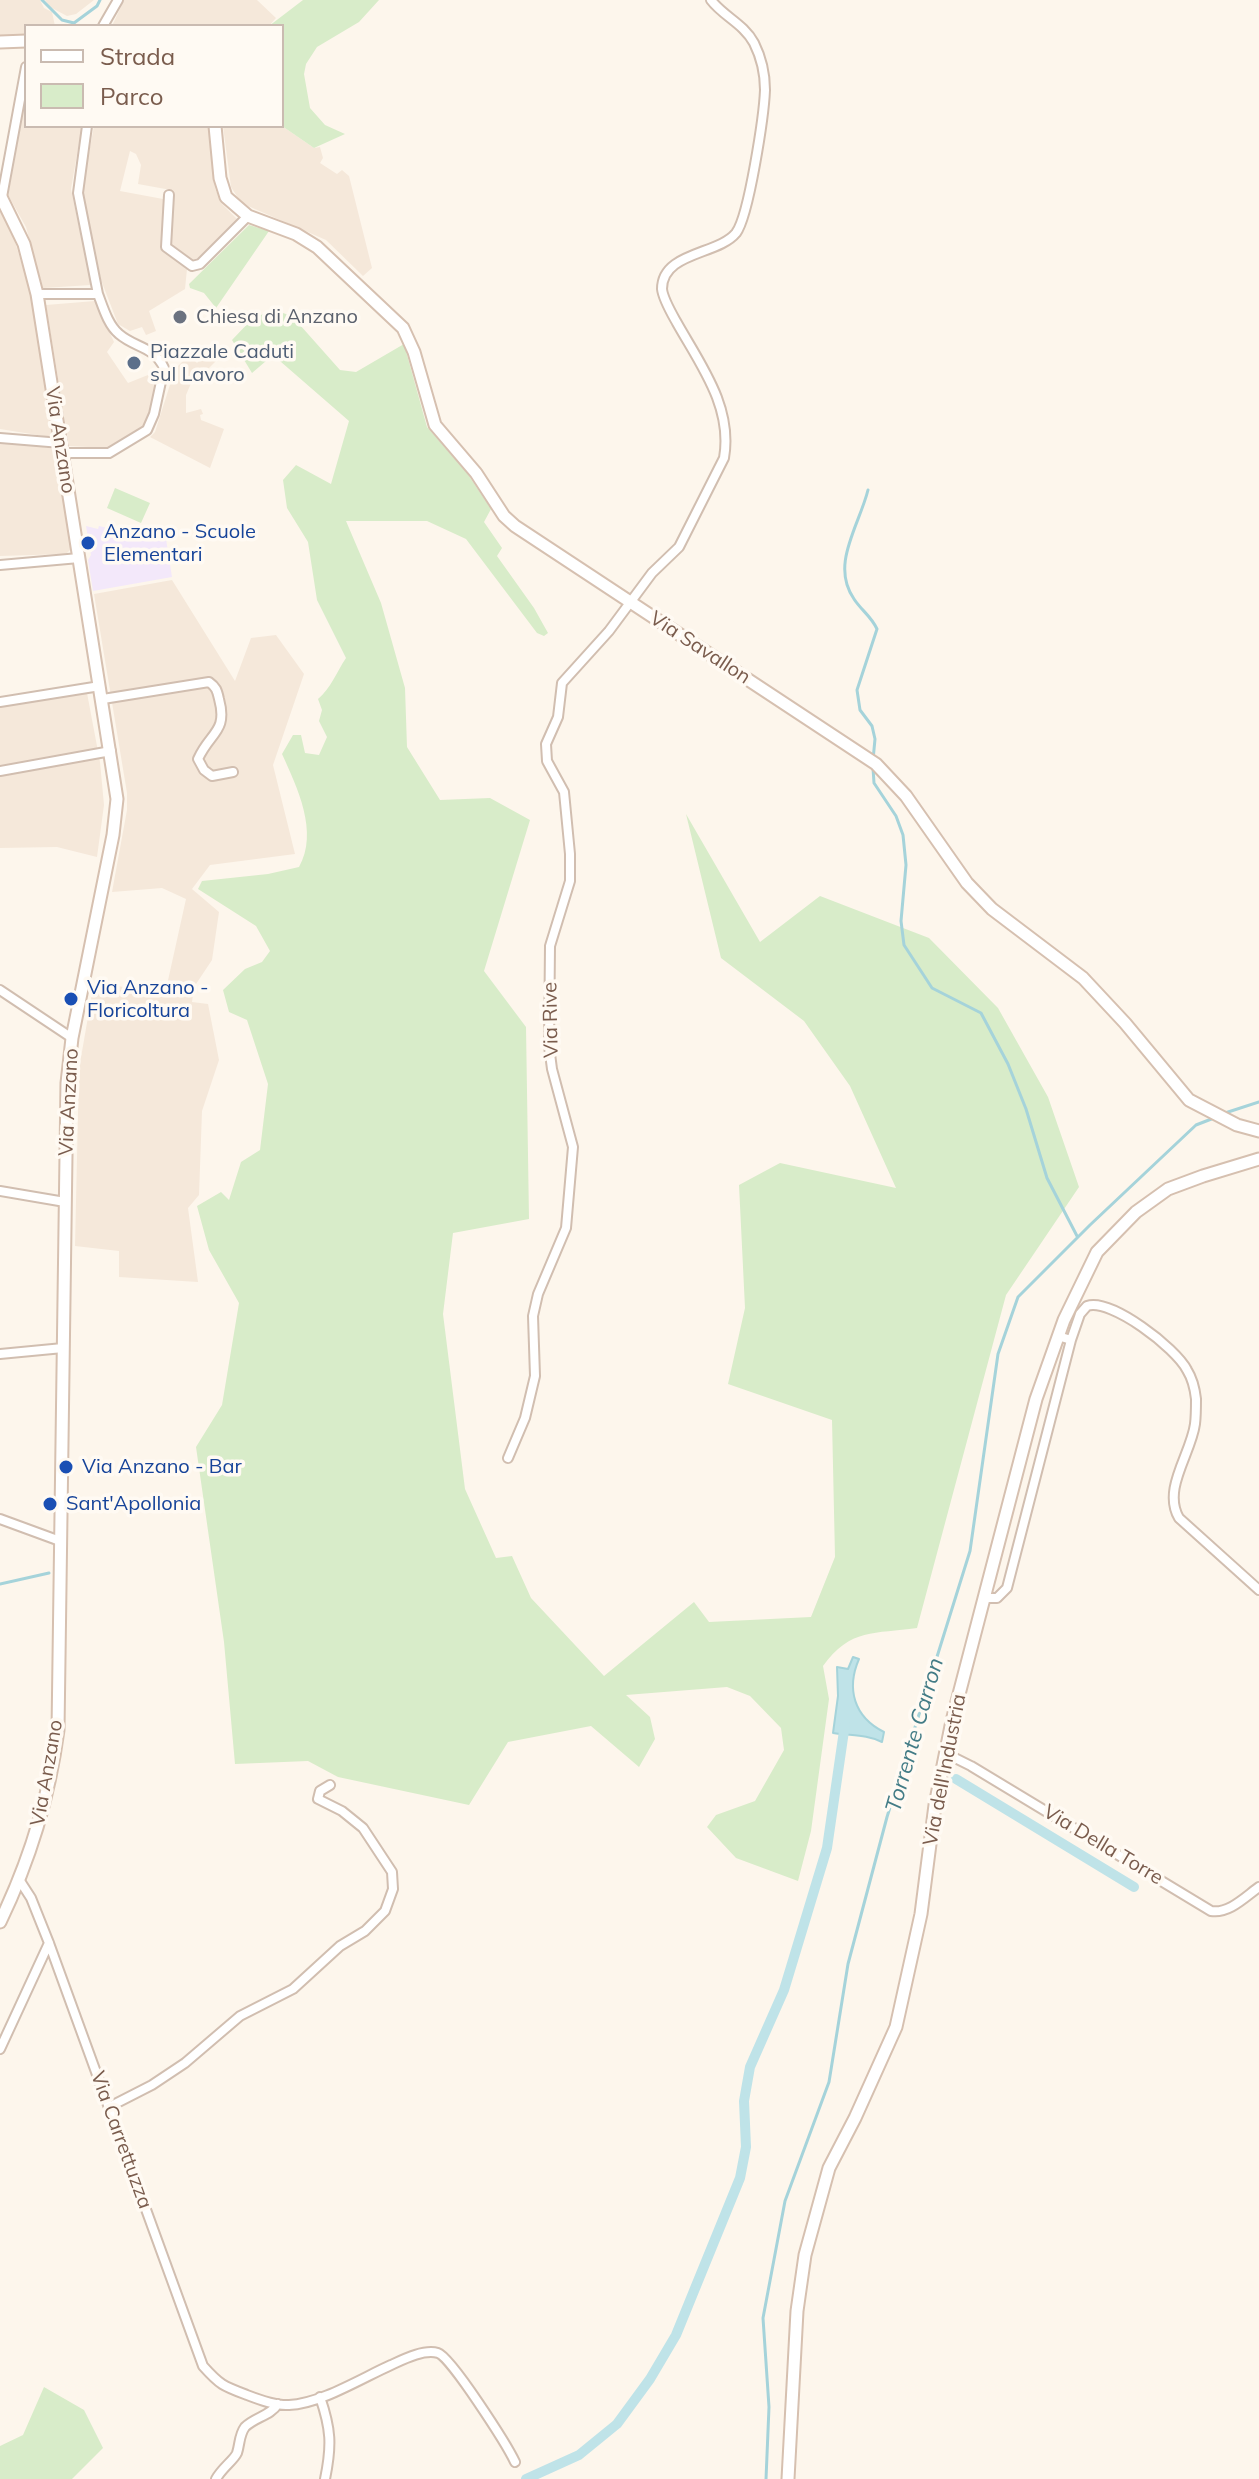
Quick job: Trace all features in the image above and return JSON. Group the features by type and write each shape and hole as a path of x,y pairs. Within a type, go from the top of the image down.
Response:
{"main road":[{"path":"0,42 24,41"},
{"name":"Via Savallon","path":"215,128 220,178 226,197 235,208 248,216 296,234 317,247 392,315 410,338 435,425 476,473 504,516 871,761 906,796 967,883 992,909 1083,978 1180,1090 1198,1106 1254,1131"},
{"name":"Via Anzano","path":"0,1922 20,1881 40,1824 56,1748 67,1083 72,1038 116,820 117,799 37,294 24,244 1,196"},
{"name":"Via dell'Industria","path":"788,2479 797,2311 805,2255 829,2168 896,2027 921,1914 945,1753 1036,1399 1058,1336 1097,1252 1136,1212 1168,1189 1259,1159"}],"street":[{"path":"104,24 118,0"},
{"name":"Via Rive","path":"508,1458 525,1418 535,1376 533,1316 538,1294 566,1228 573,1147 549,1046 550,946 568,889 570,854 564,792 547,761 546,744 558,717 562,683 688,534 724,458 727,443 721,409 707,372 662,292 664,279 687,256 723,244 736,232 743,218 765,92 761,58 752,38 711,0"},
{"path":"1,196 24,77"},
{"path":"0,438 109,453 147,430 164,379 164,368 156,355 117,333 98,294 78,193 87,128"},
{"path":"169,195 166,247 192,266 200,264 248,216"},
{"path":"37,294 98,294"},
{"path":"0,565 79,558"},
{"path":"103,699 209,682 216,687 224,715 198,759 212,776 233,772"},
{"path":"0,702 100,686"},
{"path":"0,771 111,751"},
{"path":"0,990 72,1038"},
{"path":"0,1191 65,1202"},
{"path":"985,1598 997,1598 1007,1588 1071,1340 1080,1314 1087,1306 1098,1304 1119,1313 1163,1342 1187,1369 1196,1395 1195,1425 1173,1493 1174,1510 1259,1590"},
{"path":"1058,1336 1071,1340"},
{"path":"0,1354 63,1348"},
{"path":"0,1519 60,1541"},
{"name":"Via Della Torre","path":"945,1753 1211,1911 1229,1909 1259,1887"},
{"path":"109,2107 152,2085 185,2063 240,2016 293,1989 340,1946 365,1931 385,1911 393,1889 392,1872 363,1828 342,1811 318,1799 320,1791 330,1785"},
{"name":"Via Carrettuzza","path":"20,1881 31,1898 49,1943 203,2366 220,2385 278,2404"},
{"path":"0,2049 49,1943"},
{"path":"216,2479 223,2466 237,2454 240,2436 246,2426 273,2411 278,2404 288,2406 320,2397 404,2359 430,2352 441,2354 450,2361 504,2440 515,2462"},
{"path":"320,2397 330,2427 330,2457 325,2479"}],"shaded area":[{"path":"0,0 40,0 44,8 52,12 55,24 24,24 24,34 0,37"},
{"path":"45,0 94,0 76,14 67,16 50,7"},
{"path":"124,0 257,0 276,18 271,24 113,24"},
{"path":"24,108 24,128 82,128 71,189 91,285 43,288 26,227 8,195"},
{"path":"284,127 314,148 320,147 323,158 320,163 337,174 342,170 349,176 372,268 363,276 326,240 248,206 231,187 223,128"},
{"path":"94,128 209,128 215,188 222,204 240,222 194,261 169,244 171,190 138,184 141,165 136,154 130,151 120,191 163,199 162,250 187,269 185,289 149,311 156,331 146,335 142,327 130,331 118,324 101,280 82,191"},
{"path":"0,210 14,238 30,292 52,432 50,437 0,429"},
{"path":"95,301 114,342 107,352 128,383 148,375 157,377 147,424 108,448 69,446 46,305"},
{"path":"209,350 218,359 192,381 186,395 186,413 201,409 201,420 224,429 210,468 150,437 155,432 175,369 189,355 197,363"},
{"path":"0,440 55,449 72,548 66,554 0,556"},
{"path":"86,526 112,529 141,526 166,539 172,577 93,591"},
{"path":"172,580 235,681 251,638 276,635 304,674 273,765 295,854 210,865 192,889 219,912 212,960 194,987 192,1002 208,1004 219,1060 202,1111 199,1195 188,1208 198,1282 119,1277 119,1251 75,1246 79,1069 94,982 165,994 186,899 162,888 112,892 127,810 127,793 94,594"},
{"path":"87,693 100,762 104,805 97,857 57,847 0,848 0,707"}],"green space":[{"path":"303,0 379,0 359,22 317,47 306,64 304,74 310,108 325,125 345,134 314,148 284,127 284,24 272,24"},
{"path":"249,225 269,231 216,308 204,293 190,288 189,284"},
{"path":"274,310 292,316 340,370 356,372 404,344 427,427 467,473 491,509 484,522 502,548 497,556 548,633 544,636 537,633 466,539 427,521 346,521 381,603 405,688 407,747 440,800 490,798 530,820 484,971 526,1027 529,1219 453,1233 443,1314 465,1489 496,1558 512,1556 531,1598 604,1676 694,1602 709,1622 811,1617 835,1557 832,1420 728,1384 745,1308 739,1185 780,1163 896,1188 850,1086 804,1021 721,958 686,814 760,942 820,896 929,938 998,1008 1048,1097 1079,1187 1006,1295 917,1628 854,1639 843,1645 823,1666 829,1699 811,1831 798,1881 736,1858 707,1827 716,1815 755,1801 784,1750 781,1728 750,1696 727,1687 626,1695 650,1717 655,1739 639,1767 591,1726 508,1742 469,1805 338,1777 308,1761 235,1764 224,1642 196,1447 222,1405 239,1303 209,1250 197,1206 221,1192 229,1200 241,1162 260,1150 268,1084 247,1020 229,1012 223,990 245,969 262,962 270,951 256,926 198,889 202,881 268,874 299,867 307,839 304,810 282,754 293,735 301,735 305,753 319,755 327,737 319,721 322,710 318,699 346,658 317,600 308,542 287,508 283,480 296,465 331,484 349,421 273,355 252,373 232,340 253,318"},
{"path":"115,488 150,503 141,523 107,508"},
{"path":"44,2387 84,2410 103,2448 72,2479 0,2479 0,2446 23,2435"}],"water":[{"path":"853,1657 859,1659 853,1681 855,1701 866,1718 884,1732 882,1742 864,1736 833,1733 838,1696 837,1667 848,1669"}],"waterway":[{"path":"42,0 62,20 74,23 97,6 100,0"},
{"path":"868,490 849,545 845,573 854,599 877,629 857,690 860,710 872,726 875,739 873,760"},
{"path":"873,768 874,783 896,816 903,835 906,865 901,921 904,945 932,988 981,1013 1008,1064 1026,1109 1047,1178 1077,1236"},
{"name":"Torrente Carron","path":"1225,1113 1259,1102"},
{"name":"Torrente Carron","path":"766,2479 769,2407 763,2318 785,2201 829,2082 848,1964 887,1817 970,1551 998,1354 1018,1297 1196,1125 1214,1118"},
{"path":"0,1584 49,1573"},
{"path":"526,2479 579,2455 617,2424 650,2379 676,2335 740,2178 746,2147 744,2101 750,2067 784,1990 827,1848 845,1724"},
{"path":"956,1779 1134,1887"}],"place":[{"name":"Chiesa di Anzano","path":"180,317"},
{"name":"Piazzale Caduti sul Lavoro","path":"134,363"},
{"name":"Anzano - Scuole Elementari","path":"88,543"},
{"name":"Via Anzano - Floricoltura","path":"71,999"},
{"name":"Via Anzano - Bar","path":"66,1467"},
{"name":"Sant'Apollonia","path":"50,1504"}]}
